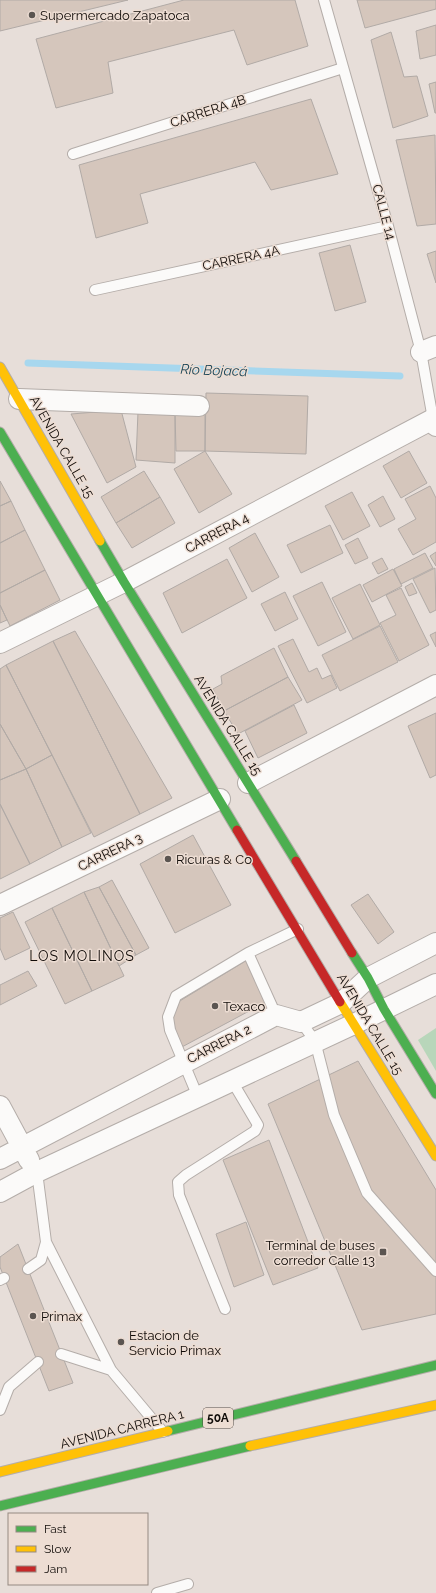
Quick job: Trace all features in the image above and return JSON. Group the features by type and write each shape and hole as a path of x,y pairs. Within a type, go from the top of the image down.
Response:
{"main road":[{"name":"AVENIDA CALLE 15","path":"0,367 124,582 368,978 384,1009 436,1094"},
{"name":"AVENIDA CALLE 15","path":"0,432 341,1003 436,1156"},
{"name":"AVENIDA CARRERA 1","path":"0,1472 436,1365"},
{"path":"0,1506 214,1454 436,1405"}],"street":[{"path":"19,399 199,406"},
{"name":"CARRERA 4","path":"0,643 124,582 434,422"},
{"path":"248,783 436,685"},
{"name":"CARRERA 3","path":"0,905 220,799"},
{"path":"276,1015 301,1022 341,1003 368,978 436,943"},
{"path":"0,1192 36,1172 354,1024 436,984"},
{"name":"CARRERA 2","path":"0,1159 22,1149 183,1062 276,1015"},
{"path":"0,1106 22,1149 36,1172"}],"lane":[{"name":"CALLE 14","path":"324,0 388,226 428,349 434,422"},
{"name":"CARRERA 4B","path":"74,154 343,68"},
{"name":"CARRERA 4A","path":"95,290 388,226"},
{"path":"198,1097 170,1030 168,1017 176,996 248,953 298,929"},
{"path":"248,953 276,1015"},
{"path":"301,1022 315,1041 334,1115 366,1193 436,1271"},
{"path":"225,1309 179,1195 178,1182 186,1175 255,1131 258,1125 232,1081"},
{"path":"36,1172 46,1242 111,1370 163,1432"},
{"path":"28,1269 41,1260 46,1242"},
{"path":"61,1354 111,1370"},
{"path":"0,1410 9,1387 38,1362"},
{"path":"157,1593 188,1584"}],"green space":[{"path":"436,1028 436,1071 418,1040"}],"building":[{"name":"Supermercado Zapatoca","path":"0,0 128,0 0,31"},
{"path":"184,0 295,0 308,46 247,65 234,30 108,62 113,93 56,108 36,39"},
{"path":"357,0 436,0 436,9 365,28"},
{"path":"436,25 436,55 420,59 416,31"},
{"path":"391,32 404,77 417,76 428,116 393,128 371,40"},
{"path":"436,82 436,113 435,113 429,84"},
{"path":"311,99 338,174 271,190 255,162 140,194 148,223 96,238 79,165"},
{"path":"435,135 436,224 417,226 396,140"},
{"path":"350,245 366,302 335,311 319,253"},
{"path":"436,251 436,283 427,254"},
{"path":"206,393 308,396 306,454 205,451"},
{"path":"121,410 136,467 107,483 71,414"},
{"path":"138,412 175,413 175,463 136,460"},
{"path":"205,412 205,451 176,451 175,413"},
{"path":"205,451 232,494 199,513 174,469"},
{"path":"409,451 427,483 401,498 383,466"},
{"path":"144,471 160,497 116,523 101,497"},
{"path":"0,481 11,501 0,506"},
{"path":"430,486 436,498 436,542 413,555 398,529 416,519 405,499"},
{"path":"352,492 370,526 343,540 325,506"},
{"path":"383,496 395,519 380,527 368,505"},
{"path":"160,497 175,523 132,548 116,523"},
{"path":"11,501 25,530 0,543 0,506"},
{"path":"330,525 343,553 301,573 287,545"},
{"path":"25,530 45,570 0,593 0,543"},
{"path":"255,533 279,577 252,592 229,548"},
{"path":"358,538 368,558 355,564 345,545"},
{"path":"436,552 436,566 430,556"},
{"path":"425,553 433,568 401,584 394,569"},
{"path":"382,558 388,569 378,574 372,563"},
{"path":"227,559 247,598 182,633 163,593"},
{"path":"435,568 436,610 430,613 413,579"},
{"path":"393,569 402,586 372,602 363,585"},
{"path":"45,570 60,600 10,626 0,605 0,593"},
{"path":"322,582 346,632 318,646 293,596"},
{"path":"412,583 417,593 409,596 405,587"},
{"path":"360,584 380,625 353,639 332,598"},
{"path":"401,588 429,645 399,661 380,623 396,615 386,595"},
{"path":"285,592 298,619 275,631 261,604"},
{"path":"0,605 7,620 0,623"},
{"path":"380,626 398,662 340,691 322,655"},
{"path":"75,631 172,798 140,814 53,641"},
{"path":"436,632 436,647 430,635"},
{"path":"293,639 309,672 317,668 322,679 331,675 337,688 307,703 278,646"},
{"path":"53,641 140,814 94,837 6,665"},
{"path":"274,648 288,677 224,711 213,689 222,684 221,676"},
{"path":"6,665 52,755 26,769 0,724 0,669"},
{"path":"288,677 302,700 238,734 224,711"},
{"path":"294,705 307,733 258,758 245,731"},
{"path":"436,713 436,775 430,778 408,726"},
{"path":"0,724 26,769 0,780"},
{"path":"52,755 91,833 62,847 26,769"},
{"path":"26,769 62,847 30,864 0,804 0,780"},
{"path":"0,804 30,864 0,879"},
{"path":"193,835 231,905 175,933 140,864"},
{"path":"112,880 149,948 136,955 99,887"},
{"path":"99,887 136,955 119,966 84,892"},
{"path":"84,892 124,976 92,991 52,908"},
{"path":"368,894 394,932 378,944 351,905"},
{"path":"52,908 92,991 65,1004 25,922"},
{"path":"13,912 30,948 5,960 0,948 0,918"},
{"name":"Texaco","path":"247,960 266,1002 180,1048 165,1010"},
{"path":"28,971 37,986 0,1005 0,985"},
{"name":"Terminal de buses corredor Calle 13","path":"358,1061 436,1190 436,1314 362,1330 268,1104"},
{"path":"269,1140 318,1268 273,1285 223,1160"},
{"path":"246,1222 264,1275 234,1287 216,1234"},
{"name":"Primax","path":"18,1244 73,1383 49,1391 0,1267 0,1257"}],"waterway":[{"name":"Río Bojacá","path":"28,363 400,376"}],"traffic: fast":[{"path":"0,432 237,830"},
{"path":"100,541 296,861"},
{"path":"352,953 436,1094"},
{"path":"168,1431 436,1365"},
{"path":"0,1506 250,1446"}],"traffic: slow":[{"path":"0,367 100,541"},
{"path":"340,1002 436,1156"},
{"path":"250,1446 436,1405"},
{"path":"0,1472 168,1431"}],"traffic: jam":[{"path":"237,830 340,1002"},
{"path":"296,861 352,953"}],"place":[{"name":"Supermercado Zapatoca","path":"32,15"},
{"name":"Ricuras & Co","path":"168,859"},
{"name":"Texaco","path":"215,1006"},
{"name":"Terminal de buses corredor Calle 13","path":"383,1252"},
{"name":"Primax","path":"33,1316"},
{"name":"Estacion de Servicio Primax","path":"121,1342"}],"district":[{"name":"LOS MOLINOS","path":"82,956"}]}
